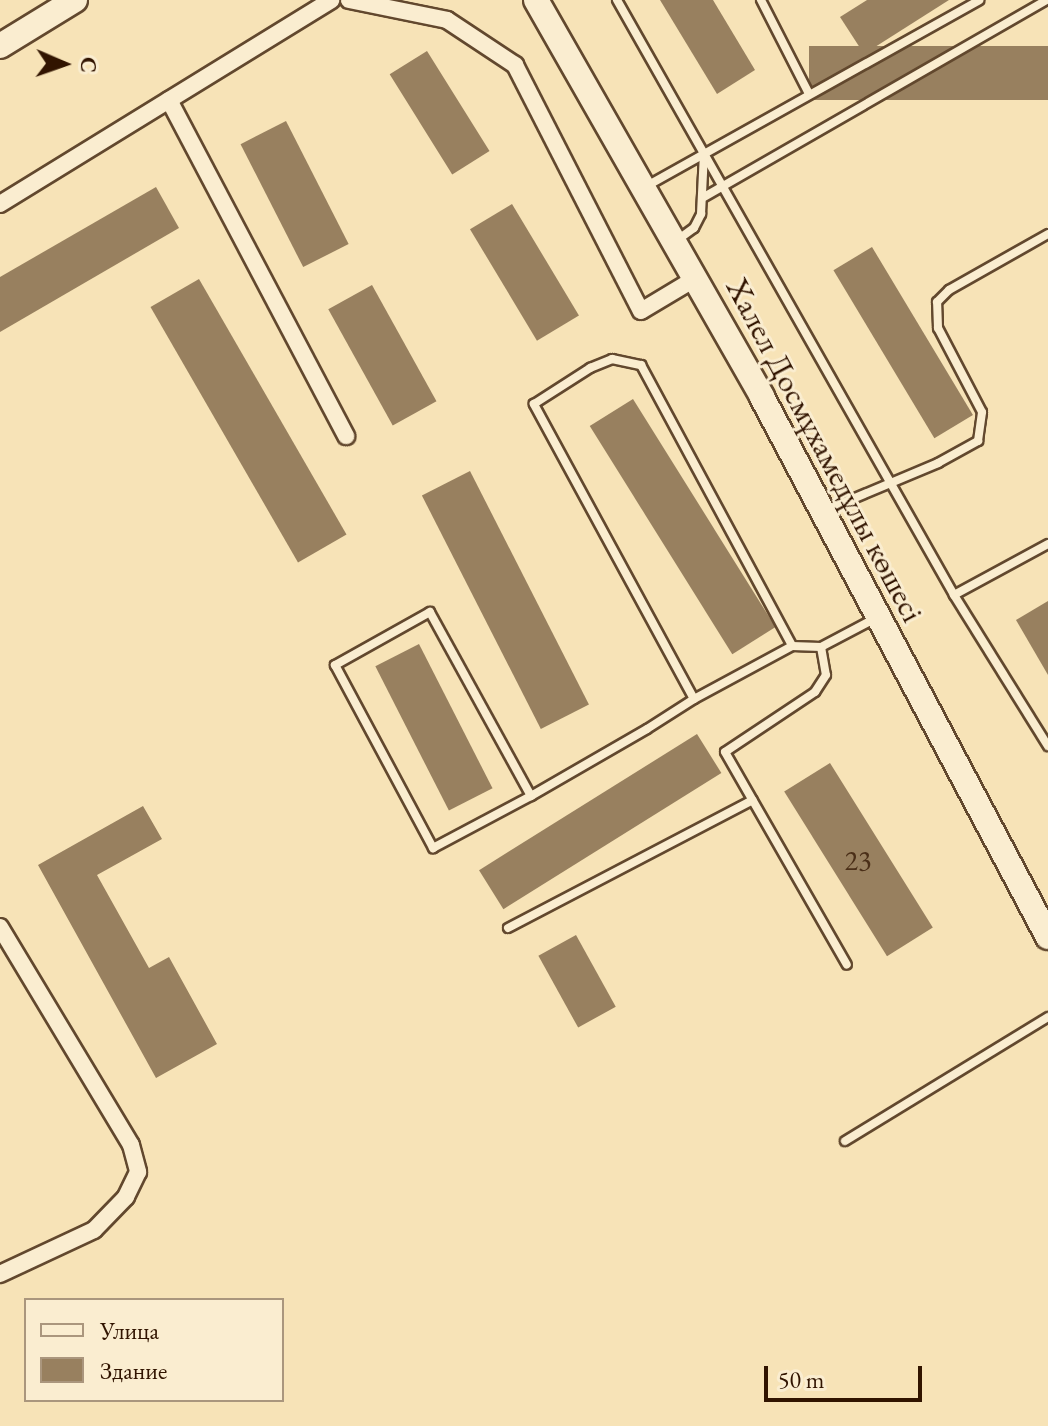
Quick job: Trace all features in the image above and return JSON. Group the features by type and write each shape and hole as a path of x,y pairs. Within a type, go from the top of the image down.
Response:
{"street":[{"path":"0,46 75,0"},
{"path":"0,204 331,0"},
{"path":"349,0 447,20 515,65 641,311 696,278"},
{"name":"Халел Досмұхамедұлы көшесі","path":"536,0 696,278 880,616 1048,937"},
{"path":"169,100 346,436"},
{"path":"0,927 131,1145 138,1172 126,1197 94,1230 0,1274"}],"lane":[{"path":"617,0 888,486 1048,746"},
{"path":"644,187 979,0"},
{"path":"704,197 724,189 1047,0"},
{"path":"764,1 809,94"},
{"path":"675,241 694,228 704,197 704,153"},
{"path":"823,512 888,486 978,441 983,424 982,412 938,328 937,302 949,290 1048,234"},
{"path":"694,699 534,404 590,368 612,359 641,365 792,646"},
{"path":"954,595 1048,544"},
{"path":"531,796 430,612 335,665 433,848 531,796 694,699 792,646 821,647 880,616"},
{"path":"821,647 826,675 815,692 725,752 847,965"},
{"path":"508,928 753,800"},
{"path":"845,1141 1048,1017"}],"building":[{"path":"660,0 713,0 755,70 717,94"},
{"path":"867,0 949,0 864,54 840,17"},
{"path":"809,46 1048,46 1048,100 809,100"},
{"path":"427,51 490,151 452,174 390,74"},
{"path":"286,121 349,244 303,267 241,144"},
{"path":"156,187 179,228 0,332 0,277"},
{"path":"512,204 579,315 537,341 470,229"},
{"path":"872,247 973,415 934,438 833,270"},
{"path":"199,279 346,534 298,562 151,307"},
{"path":"372,285 436,401 393,426 328,309"},
{"path":"633,399 776,627 732,654 590,426"},
{"path":"470,471 589,704 541,729 422,496"},
{"path":"1048,601 1048,675 1016,620"},
{"path":"419,644 493,788 449,811 375,666"},
{"path":"697,734 721,773 503,909 479,870"},
{"path":"830,763 933,928 887,956 784,792"},
{"path":"143,806 162,839 97,875 149,968 169,957 217,1044 156,1078 38,865"},
{"path":"576,935 616,1007 578,1028 538,956"}]}
